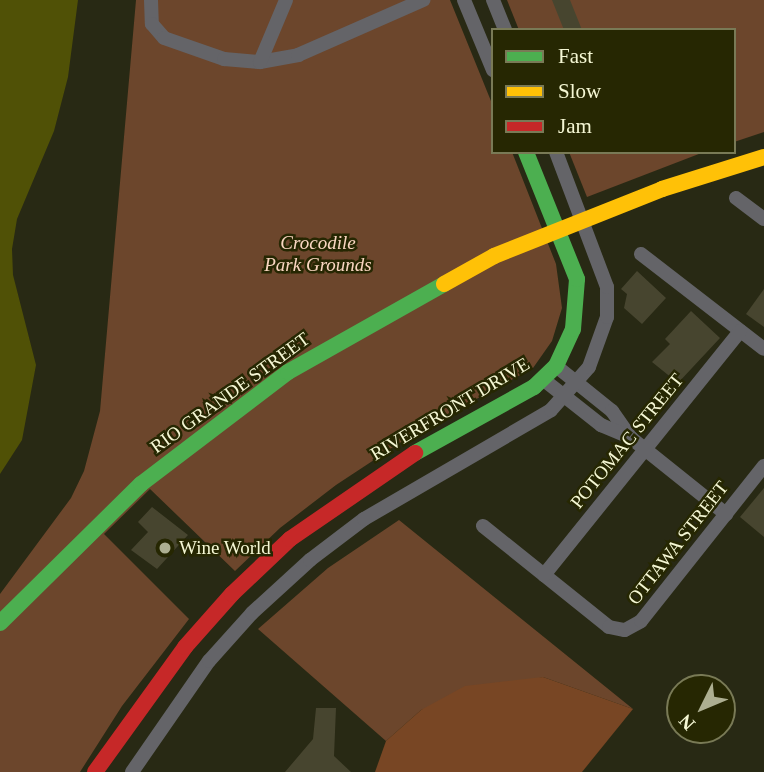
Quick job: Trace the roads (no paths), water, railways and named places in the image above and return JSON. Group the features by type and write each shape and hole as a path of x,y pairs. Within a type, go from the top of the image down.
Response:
{"street":[{"path":"151,0 152,24 164,38 224,59 260,62 298,55 423,0"},
{"path":"260,62 286,0"},
{"path":"464,0 491,65"},
{"path":"493,0 504,28"},
{"name":"RIVERFRONT DRIVE","path":"95,772 185,647 232,594 290,539 426,445 513,400 544,380 555,366 566,348 577,309 576,279 528,154"},
{"path":"132,772 209,661 252,613 310,561 363,519 532,422 565,397 577,383 600,343 607,317 607,287 557,154"},
{"name":"RIO GRANDE STREET","path":"0,623 141,484 288,372 441,282 583,219 764,157"},
{"path":"736,198 764,219"},
{"path":"641,254 764,349"},
{"name":"POTOMAC STREET","path":"544,575 740,331"},
{"path":"555,366 612,411 631,438"},
{"path":"544,380 601,425 631,438 726,514"},
{"name":"OTTAWA STREET","path":"483,526 608,627 631,629 764,466"}],"place":[{"name":"Wine World","path":"165,548"}],"park label":[{"name":"Crocodile Park Grounds","path":"318,254"}]}
